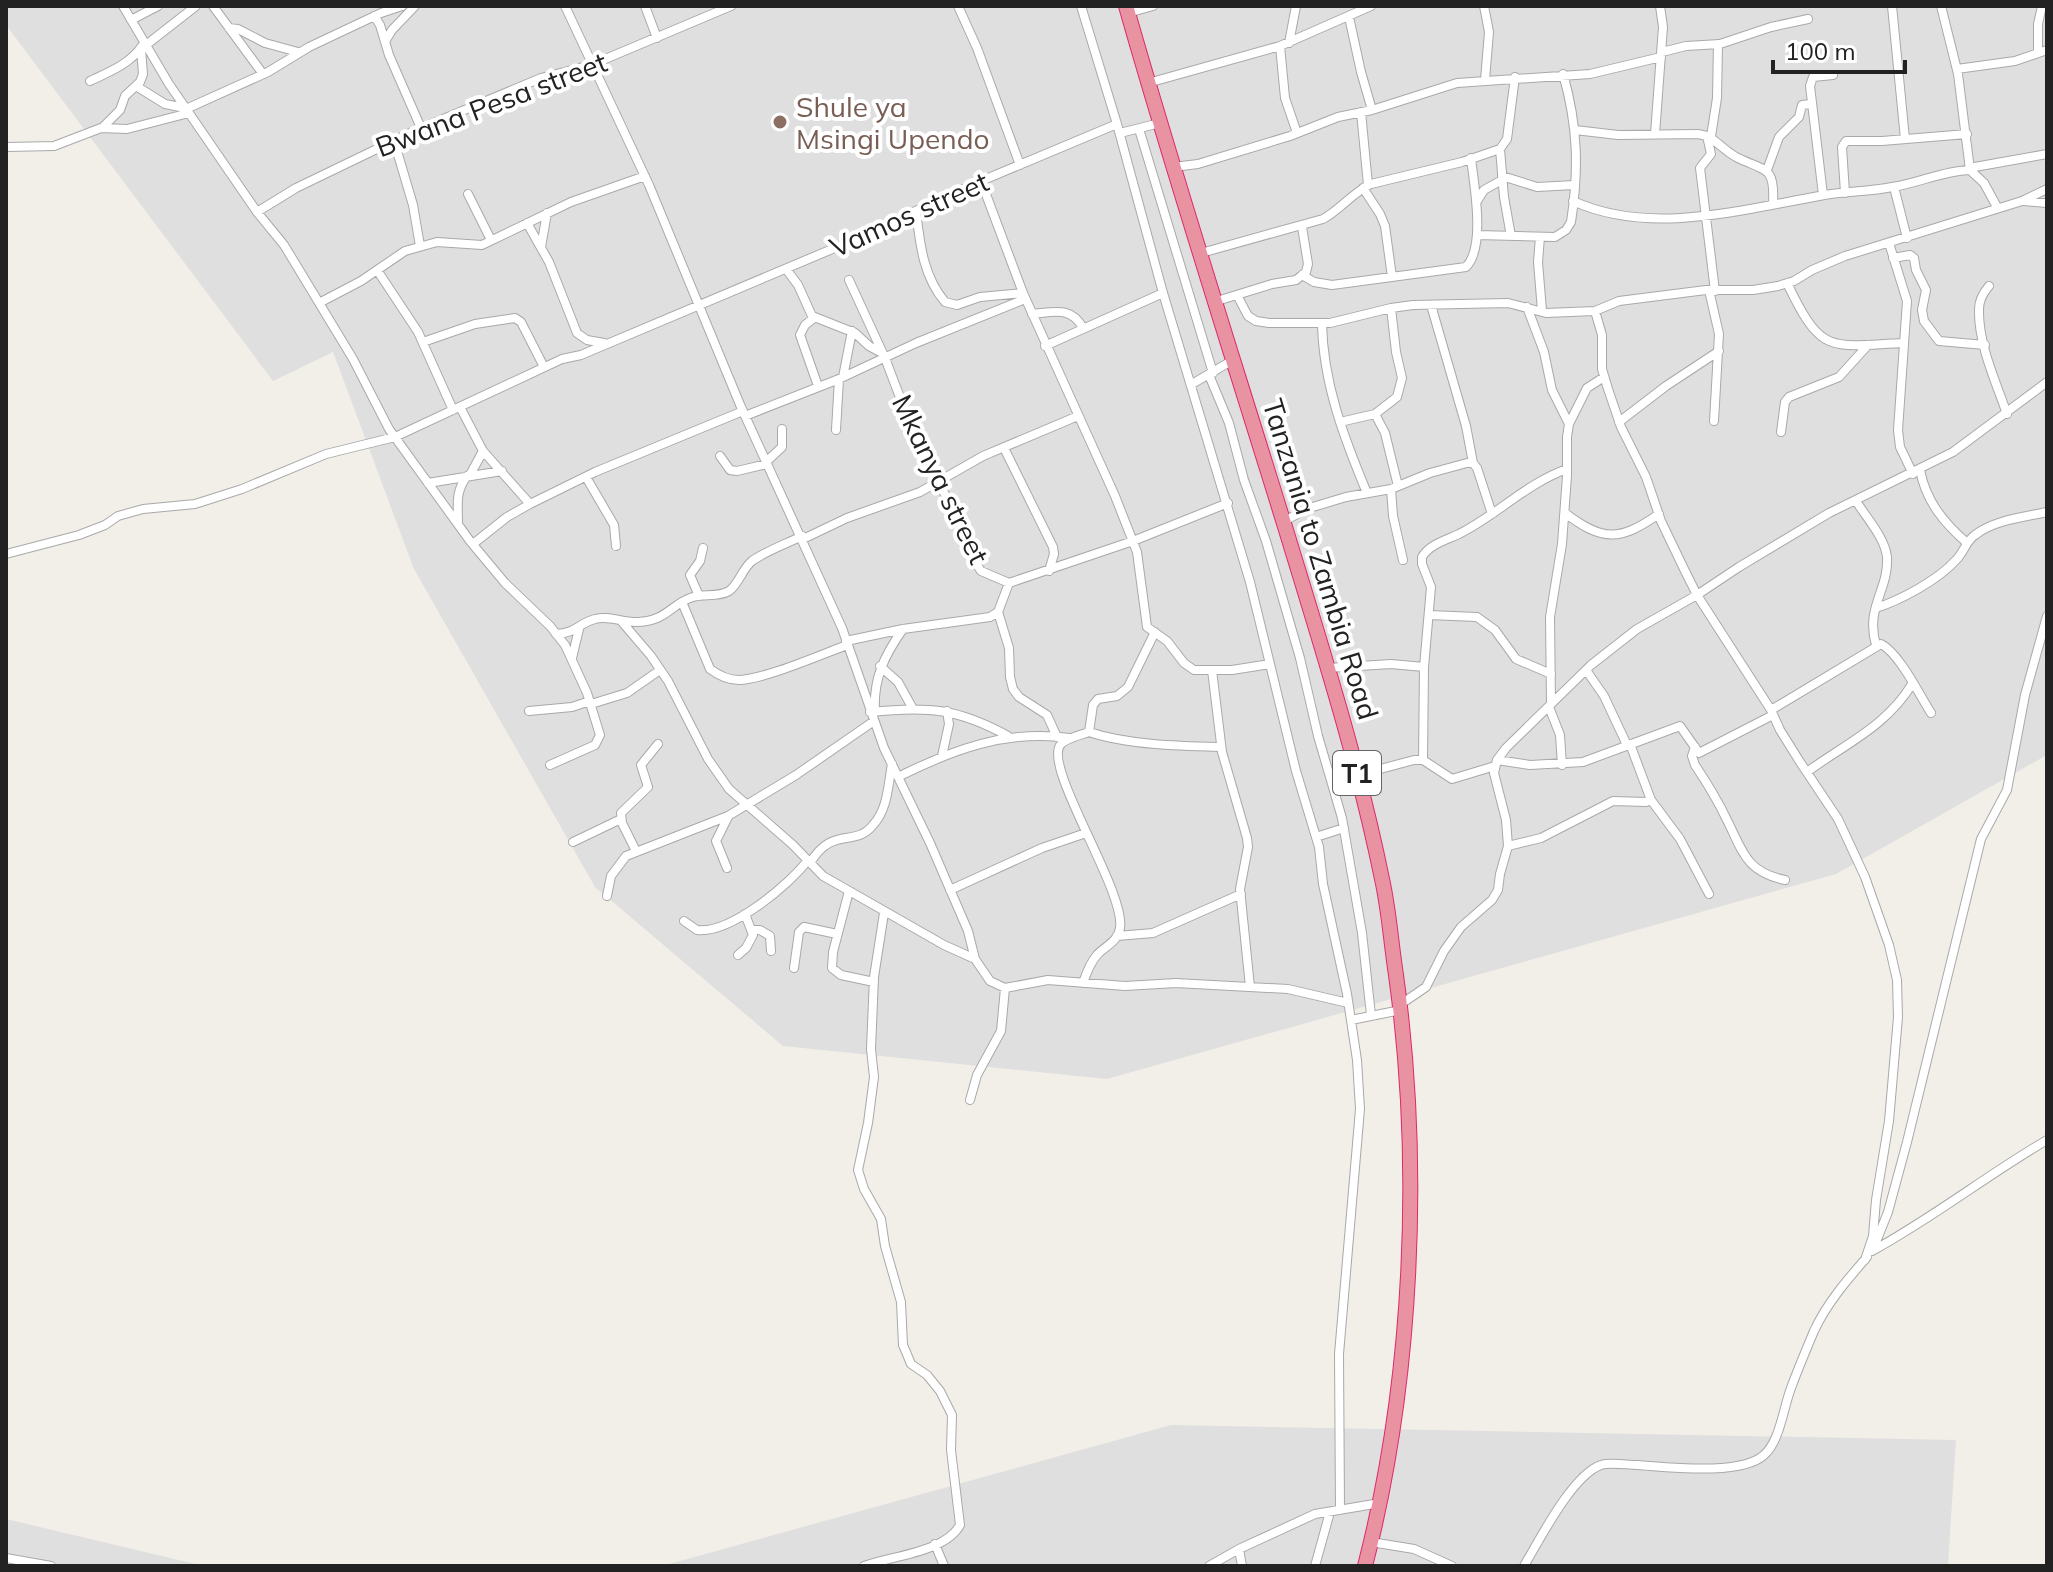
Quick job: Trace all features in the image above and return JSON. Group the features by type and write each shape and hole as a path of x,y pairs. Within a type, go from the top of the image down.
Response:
{"highway":[{"name":"Tanzania to Zambia Road","path":"1127,9 1328,668 1358,775 1383,882 1401,1007 1409,1133 1407,1294 1396,1402 1380,1503 1365,1566"}],"street":[{"path":"123,6 144,45 187,110 257,212 284,245 395,437 473,544 505,583 556,634 572,658 599,729 599,741 550,765"},
{"path":"131,20 158,6"},
{"path":"90,81 120,66 196,6"},
{"path":"213,6 263,74"},
{"path":"6,147 54,146 102,128 141,127 187,110 263,74 298,52 402,6"},
{"path":"386,40 415,6"},
{"path":"565,6 645,176 744,414 847,643 892,764 968,931 975,959 990,981 1005,988 1048,980 1125,986 1176,983 1288,989 1348,1003"},
{"path":"645,6 657,38"},
{"name":"Bwana Pesa street","path":"257,212 296,188 421,128 541,78 591,65 731,6"},
{"path":"958,6 977,48 1020,165"},
{"path":"1081,6 1119,129 1163,293 1228,503 1296,771 1316,837 1351,1020 1360,1109 1339,1354 1335,1511 1315,1566"},
{"path":"1127,9 1153,6"},
{"path":"1296,6 1285,44 1285,98 1297,133"},
{"path":"1148,83 1285,44 1371,6"},
{"path":"1484,6 1489,32 1485,80"},
{"path":"1655,134 1662,55 1660,6"},
{"path":"1892,6 1905,139"},
{"path":"1941,6 1957,69 1970,169 1984,183 1997,207"},
{"path":"1957,69 2015,61 2042,51 2038,24 2042,6"},
{"path":"374,16 421,128"},
{"path":"1349,17 1372,110"},
{"path":"1173,167 1198,164 1338,117 1372,110 1457,83 1603,72 1686,46 1718,44 1808,19"},
{"path":"229,28 298,52"},
{"path":"1714,421 1719,334 1700,168 1711,154 1710,140 1717,98 1718,44"},
{"path":"102,128 120,110 125,96 143,74 144,45"},
{"path":"1477,235 1555,237 1566,230 1571,222 1577,153 1573,110 1563,74"},
{"path":"1823,195 1810,86 1813,77 1833,75"},
{"path":"1201,253 1302,227 1337,212 1366,186 1500,149 1507,139 1515,77"},
{"path":"136,86 165,104 187,110"},
{"path":"1767,170 1779,137 1799,117 1802,105 1811,104"},
{"path":"1361,112 1366,186 1385,226 1392,277"},
{"name":"Vamos street","path":"6,554 79,535 118,516 143,509 195,504 242,489 326,454 395,437 562,359 581,355 786,269 981,181 1119,129 1139,129 1160,123"},
{"path":"1139,129 1211,374 1266,541 1300,658 1344,828 1362,933 1371,1015"},
{"path":"1575,130 1618,135 1707,136 1737,157 1767,170 1774,183 1773,204"},
{"path":"1845,193 1842,147 1846,141 1967,134"},
{"path":"394,141 413,205 420,246"},
{"path":"1500,149 1511,236"},
{"path":"1573,201 1618,216 1664,219 1894,187 1949,171 2047,154"},
{"path":"1302,275 1314,282 1332,285 1466,267 1474,256 1477,235 1471,158"},
{"path":"319,303 405,251 437,242 482,245 604,188 645,176"},
{"path":"1476,201 1484,190 1502,178 1537,187 1574,185"},
{"path":"981,181 1045,346 1133,541 1147,627 1167,641 1184,663 1194,670 1270,664"},
{"path":"1894,187 1907,238"},
{"path":"1237,295 1248,316 1256,321 1322,323 1353,319 1391,308 1431,305 1508,303 1542,311 1595,311 1619,301 1753,290 1787,283 1845,256 2022,201 2047,189"},
{"path":"468,194 491,240"},
{"path":"2022,201 2047,203"},
{"path":"916,211 924,262 932,283 945,302 957,305 980,297 1024,296"},
{"path":"541,247 547,213"},
{"path":"527,223 541,247 577,333 587,340 605,343"},
{"path":"1217,301 1296,280 1306,272 1308,264 1302,227"},
{"path":"1540,237 1538,262 1542,311"},
{"path":"1889,243 1907,301 1898,430 1900,447 1937,513 1967,543"},
{"path":"1893,258 1910,255 1914,258 1926,290 1922,310 1924,321 1939,341 1985,345"},
{"path":"786,269 798,285 814,318 852,331 884,356"},
{"path":"377,270 423,342 483,451 530,504"},
{"name":"Mkanya street","path":"849,280 884,356 920,450 960,521 981,571 1009,583 1133,541 1228,503"},
{"path":"1787,283 1802,315 1817,335 1828,342 1842,345 1904,343"},
{"path":"1989,286 1978,310 1985,345 2007,414"},
{"path":"1045,346 1163,293"},
{"path":"473,544 507,517 586,477 841,378 884,356 1024,296"},
{"path":"1431,305 1466,426 1473,463 1492,514"},
{"path":"1527,307 1544,352 1552,390 1569,424"},
{"path":"1340,422 1375,414 1397,397 1402,385 1391,308"},
{"path":"1595,311 1602,335 1604,377 1619,422 1646,477 1659,514 1697,595 1838,819 1865,877 1889,945 1897,980 1898,1017 1889,1121 1873,1236 1865,1260"},
{"path":"1032,314 1058,312 1074,315 1083,328"},
{"path":"423,342 475,324 515,318 521,322 544,367"},
{"path":"814,318 805,325 800,335 818,386"},
{"path":"1322,323 1327,377 1354,467 1367,493"},
{"path":"836,430 841,378 852,331"},
{"path":"1781,432 1785,402 1789,397 1839,377 1868,345"},
{"path":"1619,422 1719,351"},
{"path":"1192,384 1233,359"},
{"path":"1562,765 1560,735 1550,706 1550,617 1565,513 1569,424 1587,388 1604,377"},
{"path":"1351,1020 1401,1007 1426,987 1444,951 1461,927 1492,900 1498,890 1508,846 1506,820 1494,773 1496,763 1586,670 1637,629 1829,513 1916,472 1977,437 2047,382"},
{"path":"1375,414 1385,433 1395,487 1393,516 1403,560"},
{"path":"556,634 569,633 593,619 607,617 622,622 654,620 668,614 682,602 730,590 752,561 847,518 907,497 1004,448 1078,416"},
{"path":"720,456 730,470 766,463 782,447 782,429"},
{"path":"1004,448 1053,547 1049,571"},
{"path":"458,525 458,490 483,451"},
{"path":"1283,522 1306,509 1395,487 1430,473 1473,463"},
{"path":"1423,760 1424,667 1431,587 1422,564 1426,551 1492,514 1537,481 1567,469"},
{"path":"428,483 502,471"},
{"path":"586,477 614,525 616,546"},
{"path":"1856,501 1884,545 1887,556 1871,621 1876,645"},
{"path":"1876,608 1897,601 1943,572 1959,558 1967,543 1980,531 2047,512"},
{"path":"1565,513 1597,533 1614,537 1630,532 1659,514"},
{"path":"699,596 690,575 700,561 703,548"},
{"path":"682,602 710,669 739,680 765,674 847,643 903,629 990,617 998,612 1009,583"},
{"path":"998,612 1009,648 1013,689 1019,697 1047,715 1057,737"},
{"path":"1429,615 1477,617 1495,630 1516,659 1551,674"},
{"path":"1524,1566 1549,1521 1569,1494 1584,1477 1601,1465 1748,1465 1762,1457 1772,1446 1816,1328 1839,1289 1872,1251 1888,1212 1981,839 2007,790 2028,682 2047,616"},
{"path":"622,622 660,670 708,759 729,789 823,876 884,913 975,959"},
{"path":"572,658 579,629"},
{"path":"873,715 880,666 903,629"},
{"path":"1089,732 1093,705 1098,699 1117,696 1128,687 1155,632"},
{"path":"1358,775 1414,760 1423,760 1452,779 1496,763 1562,765 1583,762 1680,726 1698,752 1702,752 1772,712 1876,645 1886,646 1931,713"},
{"path":"1328,668 1391,664 1424,667"},
{"path":"880,666 898,682 913,709"},
{"path":"529,711 559,709 627,693 660,670"},
{"path":"1212,670 1221,747 1247,838 1241,894 1250,987"},
{"path":"1586,670 1604,696 1629,745 1651,800 1680,839 1709,894"},
{"path":"1807,772 1885,719 1901,703 1912,684"},
{"path":"607,896 611,876 619,863 636,851 706,827 728,816 796,775 873,715 913,709 947,711 972,718 1009,737"},
{"path":"942,756 949,724 947,711"},
{"path":"1083,983 1097,955 1120,930 1104,870 1057,760 1061,743 1089,732 1161,744 1221,747"},
{"path":"898,777 942,756 992,739 1072,738"},
{"path":"636,851 621,813 648,787 641,765 658,744"},
{"path":"1695,747 1692,756 1695,765 1728,821 1740,849 1759,872 1785,880"},
{"path":"684,921 703,931 721,926 745,914 791,878 829,841 864,833 874,825 885,804 892,764"},
{"path":"1508,846 1541,838 1613,801 1651,800"},
{"path":"727,868 716,841 728,816"},
{"path":"573,842 621,819"},
{"path":"1316,837 1344,828"},
{"path":"950,890 1042,848 1086,833"},
{"path":"849,891 833,952 834,971 874,982"},
{"path":"1117,936 1153,933 1241,894"},
{"path":"864,1566 952,1537 960,1525 951,1450 952,1415 940,1391 927,1375 911,1364 903,1345 901,1302 885,1246 881,1219 864,1189 858,1170 874,1077 871,1049 874,982 884,913"},
{"path":"738,955 750,941 753,930 745,914"},
{"path":"794,968 801,929 810,927 837,934"},
{"path":"753,930 770,936 771,951"},
{"path":"970,1100 977,1075 1001,1031 1005,988"},
{"path":"1872,1251 1911,1230 2047,1140"},
{"path":"1209,1566 1302,1519 1380,1503"},
{"path":"1371,1542 1414,1549 1452,1566"},
{"path":"935,1544 944,1566"},
{"path":"1239,1549 1242,1566"},
{"path":"6,1558 51,1566"}],"shaded area":[{"path":"6,6 2047,6 2047,755 1836,874 1107,1079 783,1046 595,887 414,569 333,352 273,381 6,25"},
{"path":"1171,1425 1956,1440 1948,1566 662,1566"},
{"path":"6,1519 204,1566 6,1566"}],"place":[{"name":"Shule ya Msingi Upendo","path":"780,122"}]}
